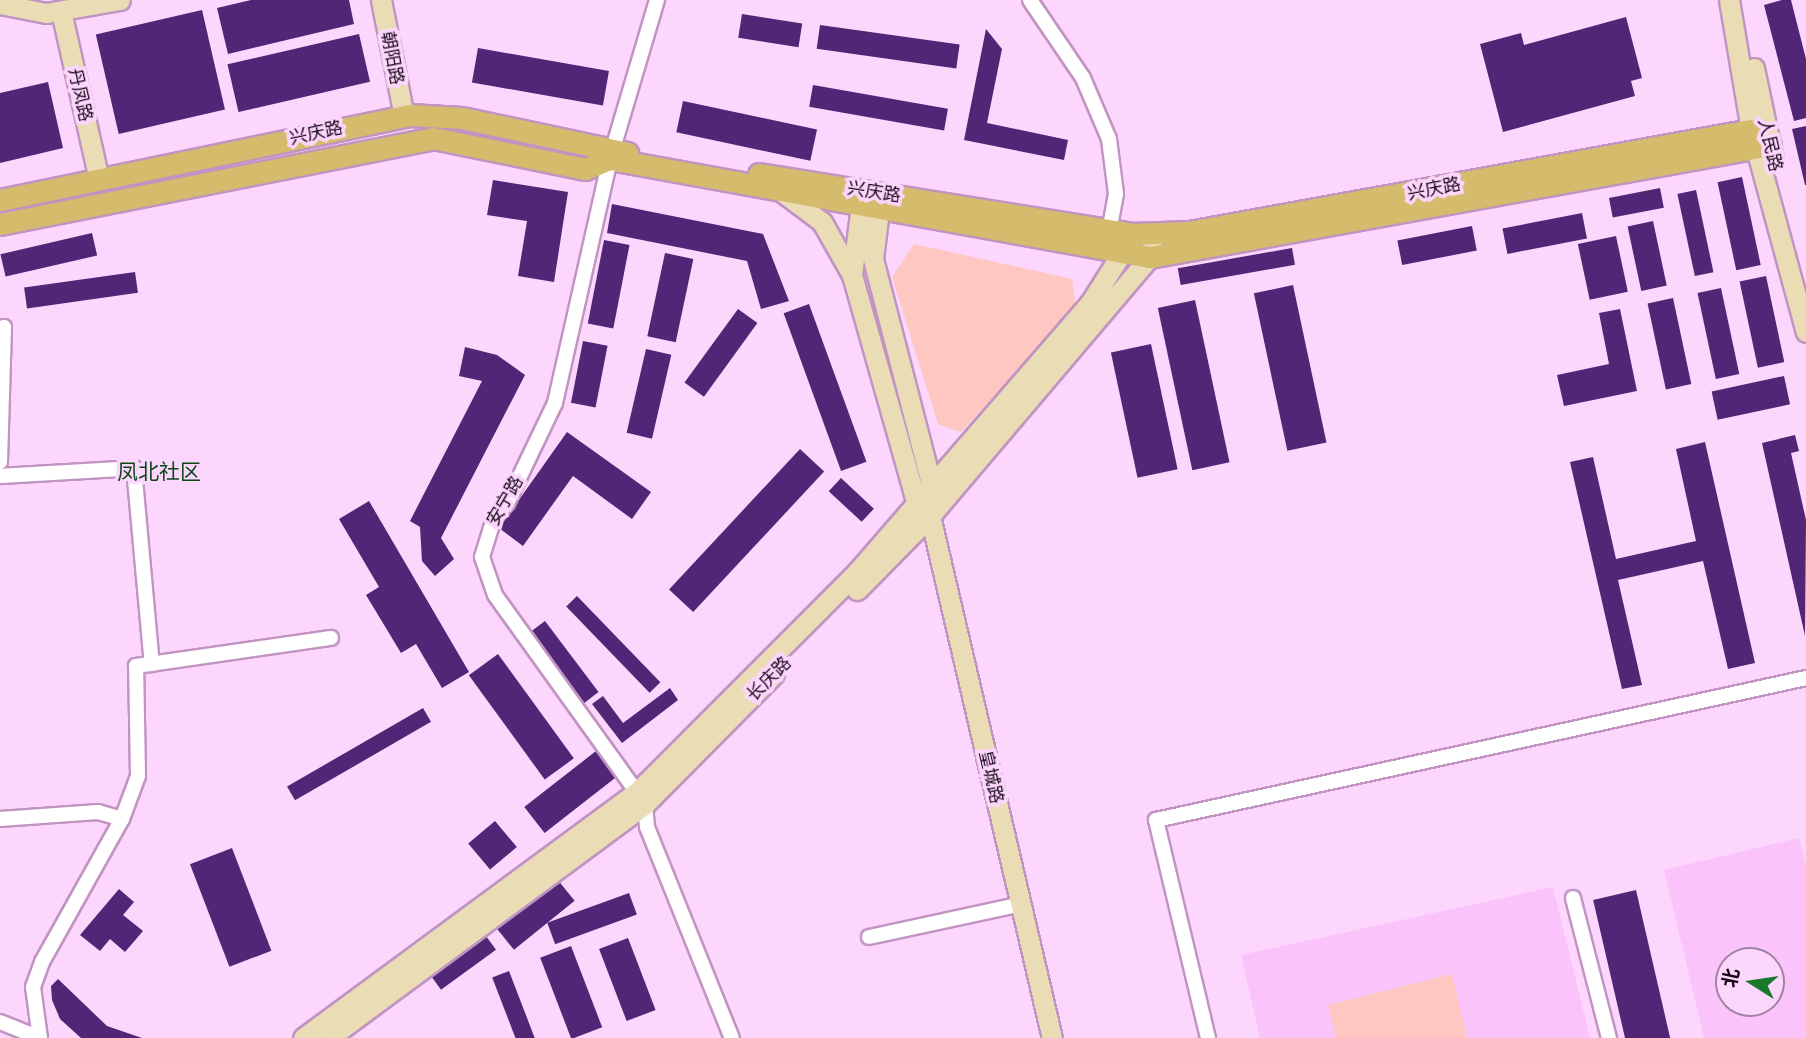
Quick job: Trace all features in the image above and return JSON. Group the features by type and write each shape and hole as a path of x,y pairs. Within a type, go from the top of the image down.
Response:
{"main road":[{"path":"0,4 30,12 120,0"},
{"name":"朝阳路","path":"381,0 407,116"},
{"name":"朝阳路","path":"387,0 407,116"},
{"path":"1729,0 1806,332"},
{"name":"人民路","path":"1741,0 1761,137 1806,288"},
{"name":"丹凤路","path":"64,7 102,178"},
{"name":"兴庆路","path":"0,200 407,116 462,118 611,155 782,192 871,201"},
{"name":"兴庆路","path":"0,224 413,139 453,141 585,169 611,155 1118,241 1150,257 1761,137"},
{"name":"兴庆路","path":"1118,241 1154,233 1377,200 1761,137"},
{"path":"782,192 822,222 852,275"},
{"name":"皇城路","path":"871,201 852,275 924,510 1052,1038"},
{"name":"皇城路","path":"871,201 873,259 932,487 924,510"},
{"path":"1150,257 1154,233"},
{"path":"932,487 1118,241"},
{"name":"长庆路","path":"329,1038 641,798 924,510 1150,257"},
{"path":"303,1038 641,798"}],"street":[{"name":"安宁路","path":"641,798 495,595 482,557 494,518 507,503 555,403 611,155 657,0"},
{"path":"1030,0 1083,79 1109,139 1116,194 1118,241"},
{"path":"0,328 4,327 0,462"},
{"path":"0,476 134,468 152,664"},
{"path":"0,1022 40,1038 33,987 42,962 122,819 138,776 135,666 331,638"},
{"path":"1208,1038 1156,820 1806,678"},
{"path":"641,798 647,827 732,1038"},
{"path":"0,819 98,812 122,819"},
{"path":"1573,898 1609,1038"},
{"path":"869,937 1021,904"}],"shaded area":[{"path":"914,244 1072,279 1076,309 961,432 938,424 892,277"},
{"path":"1799,838 1806,865 1806,1038 1704,1038 1664,870"},
{"path":"1553,887 1590,1038 1260,1038 1241,955"},
{"path":"1452,974 1467,1038 1336,1038 1328,1005"}],"building":[{"path":"251,0 349,0 354,24 228,54 217,8"},
{"path":"1791,0 1806,59 1806,118 1794,121 1764,5"},
{"path":"202,10 225,109 119,134 96,35"},
{"path":"742,14 802,24 798,47 738,38"},
{"path":"1626,17 1642,78 1631,81 1635,96 1503,132 1480,44 1521,33 1524,45"},
{"path":"820,25 960,45 956,68 817,49"},
{"path":"986,29 1002,49 987,123 1068,140 1064,160 964,140"},
{"path":"359,34 370,82 238,112 227,64"},
{"path":"478,48 609,71 603,106 472,82"},
{"path":"48,82 63,148 0,163 0,93"},
{"path":"813,85 948,109 944,130 809,107"},
{"path":"683,101 817,129 810,161 676,132"},
{"path":"1806,126 1806,185 1805,185 1792,129"},
{"path":"1742,177 1761,265 1736,270 1718,182"},
{"path":"493,180 568,192 554,282 518,276 527,221 487,215"},
{"path":"1660,188 1664,208 1613,218 1609,198"},
{"path":"1696,190 1713,272 1695,276 1677,194"},
{"path":"612,204 763,234 789,301 761,309 747,261 607,233"},
{"path":"1582,213 1587,239 1507,254 1502,228"},
{"path":"1653,221 1667,286 1641,291 1628,226"},
{"path":"1472,226 1477,251 1402,265 1397,241"},
{"path":"92,233 97,255 6,277 0,254"},
{"path":"1616,236 1628,292 1590,300 1578,244"},
{"path":"604,240 630,245 613,328 588,323"},
{"path":"1292,248 1295,265 1181,285 1178,268"},
{"path":"665,253 693,259 676,342 647,336"},
{"path":"135,272 138,293 27,308 24,288"},
{"path":"1766,276 1784,362 1758,368 1740,282"},
{"path":"1293,285 1326,442 1287,451 1254,293"},
{"path":"1721,288 1739,374 1716,379 1698,293"},
{"path":"1673,298 1691,384 1666,389 1648,303"},
{"path":"1195,300 1230,462 1192,470 1158,308"},
{"path":"809,304 866,462 841,471 784,313"},
{"path":"738,309 757,323 704,397 685,383"},
{"path":"1620,309 1637,391 1564,406 1557,375 1609,364 1599,313"},
{"path":"583,341 608,346 596,408 571,403"},
{"path":"1151,344 1178,469 1138,478 1111,353"},
{"path":"465,347 497,355 525,375 441,538 454,559 435,576 422,561 420,527 410,521 482,381 459,376"},
{"path":"646,349 671,355 652,439 627,433"},
{"path":"1784,376 1790,404 1718,420 1712,391"},
{"path":"567,432 651,492 632,519 573,476 523,546 499,528"},
{"path":"1795,435 1799,451 1791,453 1806,520 1805,636 1762,443"},
{"path":"1705,442 1755,663 1728,669 1703,561 1618,580 1642,685 1622,689 1570,462 1593,457 1616,559 1696,541 1676,449"},
{"path":"800,449 824,472 693,612 669,589"},
{"path":"841,478 874,509 862,522 829,491"},
{"path":"369,501 469,672 442,688 416,644 401,653 366,595 379,587 339,519"},
{"path":"577,596 660,682 650,693 566,606"},
{"path":"545,621 599,692 584,703 531,632"},
{"path":"498,654 574,758 545,780 469,675"},
{"path":"670,688 678,700 622,743 592,704 603,696 623,723"},
{"path":"423,708 431,722 295,800 287,786"},
{"path":"596,751 616,777 545,833 524,807"},
{"path":"495,821 517,847 490,870 468,843"},
{"path":"232,848 271,951 229,967 190,864"},
{"path":"557,879 575,901 514,950 496,928"},
{"path":"119,889 134,902 123,915 143,931 125,952 110,939 100,951 80,935"},
{"path":"1636,890 1670,1038 1625,1038 1593,900"},
{"path":"629,893 637,915 555,944 547,923"},
{"path":"486,936 496,950 441,990 431,976"},
{"path":"628,938 656,1010 627,1021 599,949"},
{"path":"571,946 602,1027 571,1038 540,958"},
{"path":"509,971 535,1038 515,1038 492,977"},
{"path":"58,979 107,1026 142,1038 81,1038 60,1019 52,1000 51,986"}],"district":[{"name":"凤北社区","path":"159,472"}]}
